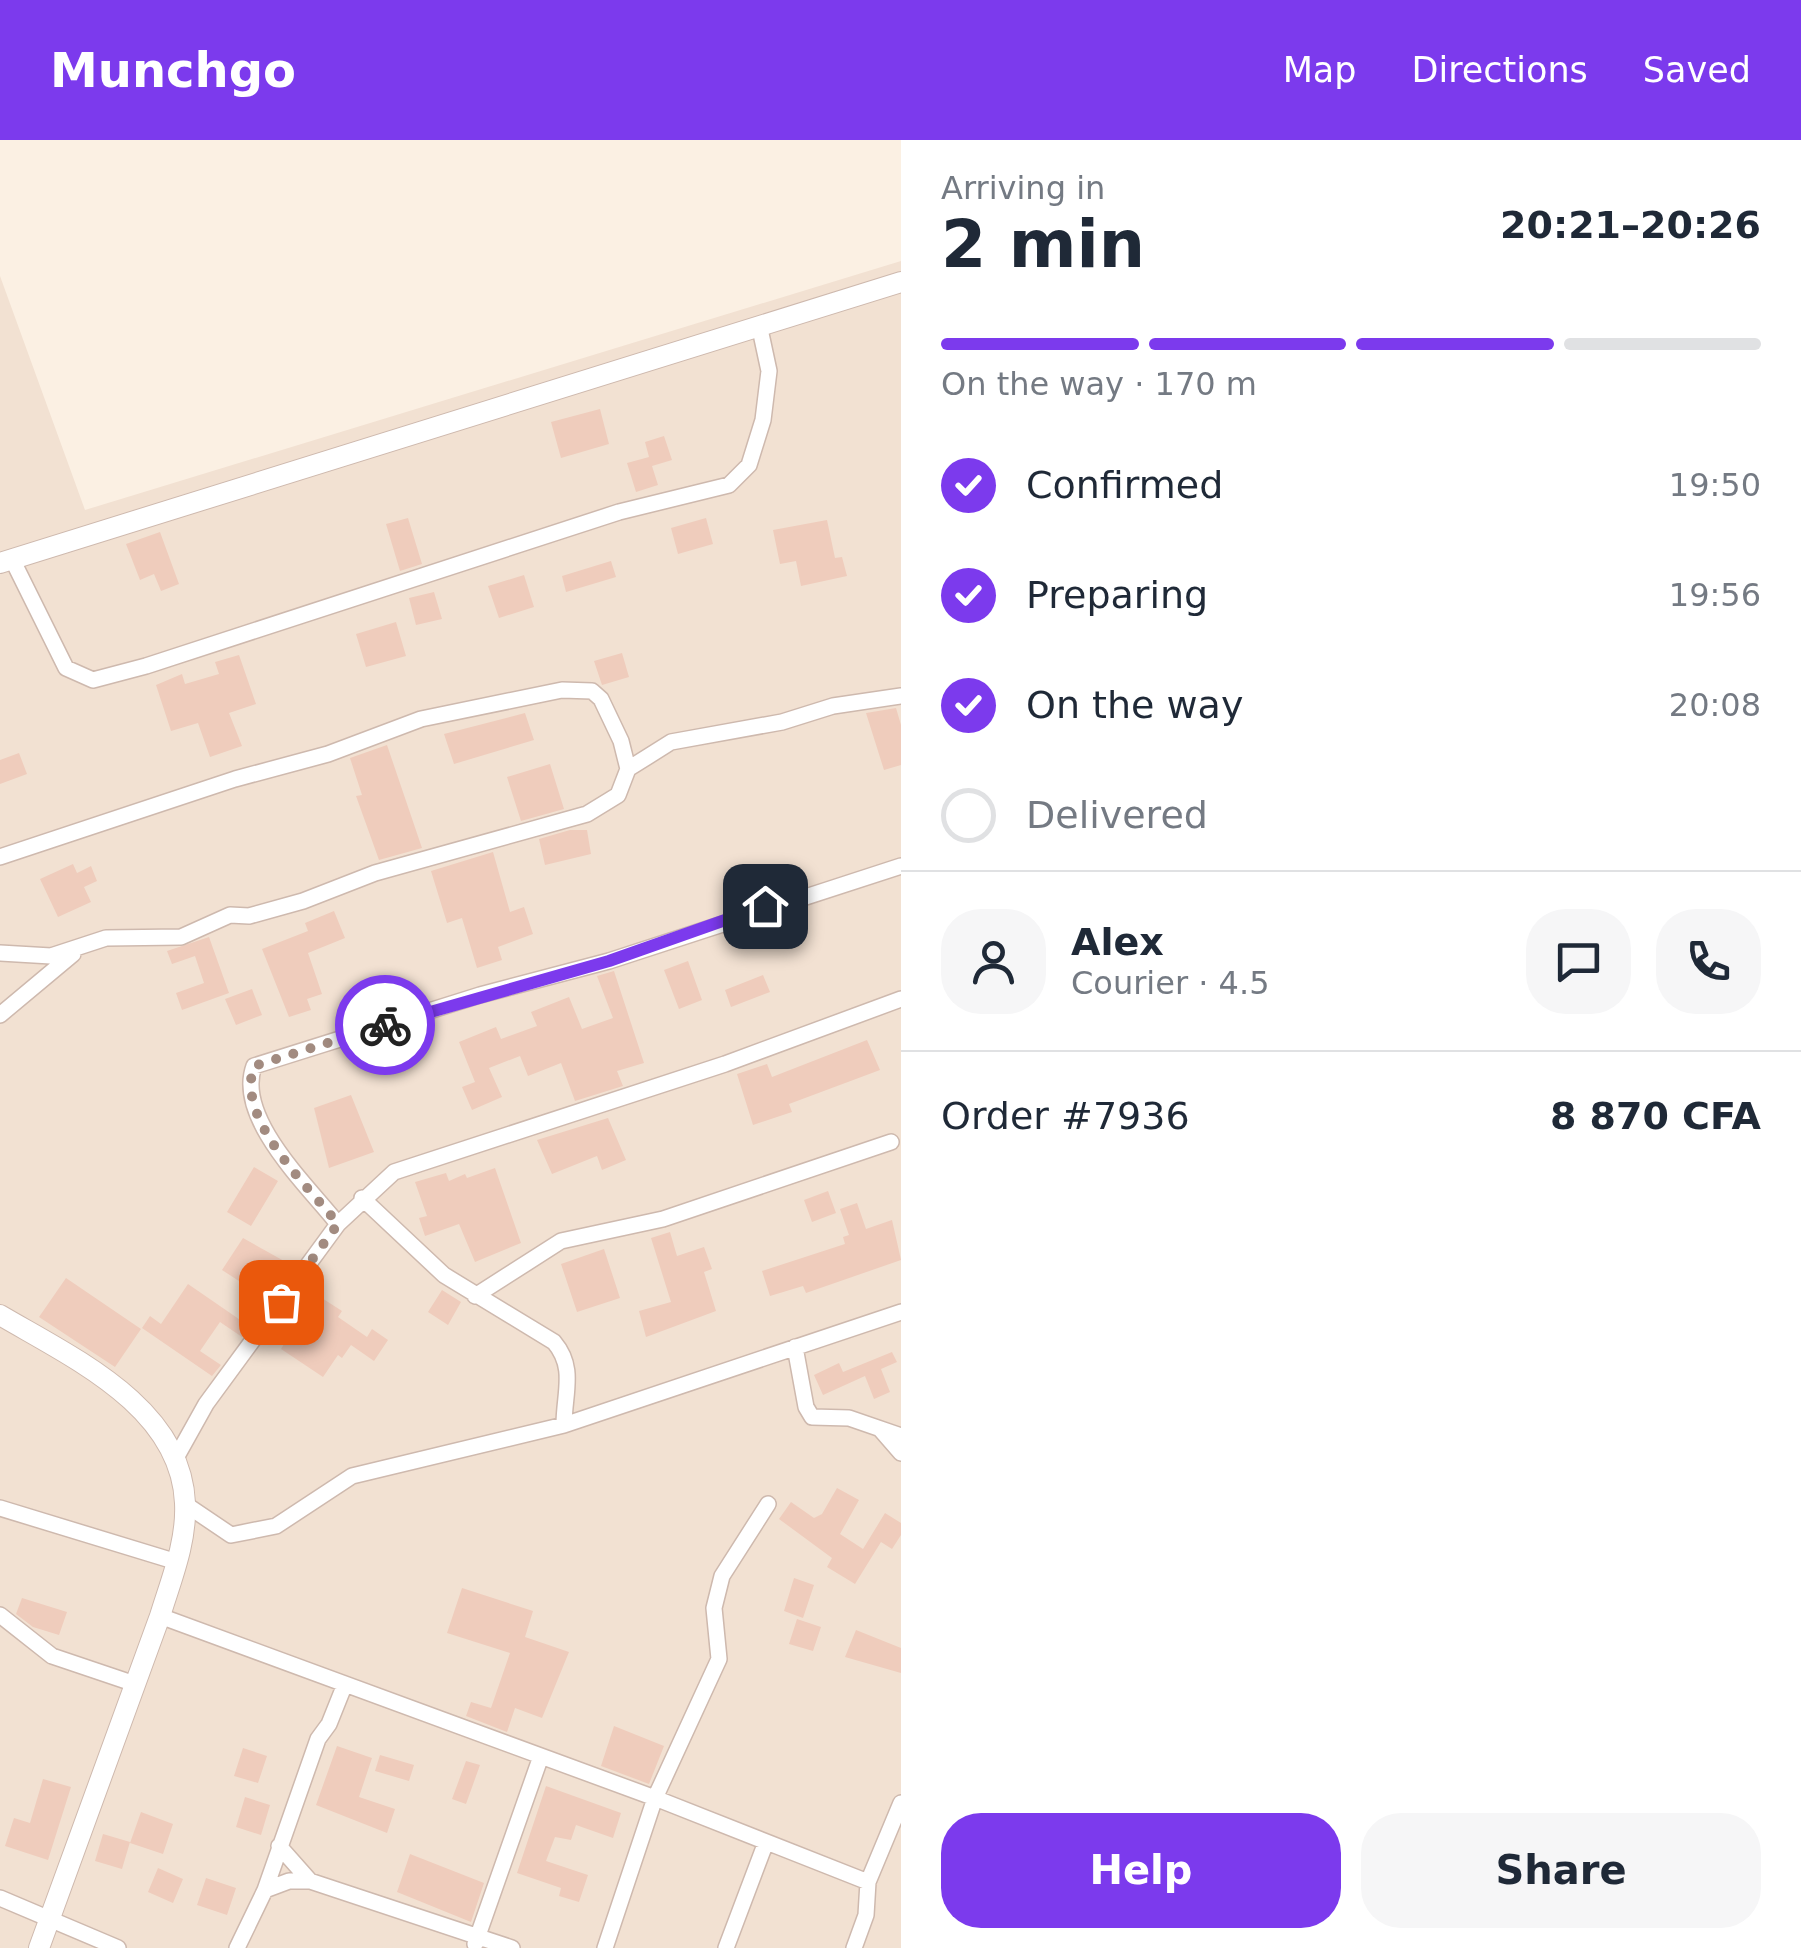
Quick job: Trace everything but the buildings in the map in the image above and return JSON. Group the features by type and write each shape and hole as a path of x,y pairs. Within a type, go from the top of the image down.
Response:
{"street":[{"path":"760,329 769,371 763,420 749,465 730,484 619,512 146,666 93,680 66,668 6,561 901,282"},
{"path":"0,857 235,779 328,754 421,719 562,690 583,689 600,699 621,741 628,769 612,803 564,822 375,873 303,901 249,916 230,916 182,937 106,938 52,956 0,953"},
{"path":"628,769 671,742 782,722 833,706 864,705 901,696"},
{"path":"338,1224 274,1146 251,1092 254,1066 480,995 609,961 901,866"},
{"path":"0,1015 80,948"},
{"path":"178,1456 206,1404 338,1224 394,1172 741,1058 901,999"},
{"path":"475,1296 561,1241 663,1219 892,1142"},
{"path":"362,1198 444,1275 475,1296 538,1328 567,1357 564,1425"},
{"path":"185,1504 231,1535 251,1533 276,1526 352,1476 564,1425 901,1312"},
{"path":"0,1315 111,1384 144,1412 178,1456 185,1504 177,1562 160,1616 39,1948"},
{"path":"795,1348 806,1407 812,1417 850,1418 901,1436"},
{"path":"880,1429 901,1453"},
{"path":"605,1948 655,1798 719,1659 714,1608 722,1576 768,1504"},
{"path":"0,1508 177,1562"},
{"path":"0,1615 52,1656 135,1684"},
{"path":"160,1616 540,1759 655,1798 868,1882"},
{"path":"238,1948 265,1890 318,1739 345,1684"},
{"path":"475,1943 517,1835 540,1759"},
{"path":"854,1948 866,1914 868,1882 901,1803"},
{"path":"726,1948 766,1842"},
{"path":"280,1846 310,1881"},
{"path":"265,1890 289,1881 310,1881 390,1904 475,1943 512,1948"},
{"path":"0,1898 48,1922 118,1948"}],"shaded area":[{"path":"901,261 901,1948 0,1948 0,276 85,510"}],"way so far":[{"path":"281,1302 338,1224 274,1146 251,1092 254,1066 385,1025"}],"route":[{"path":"385,1025 609,961 765,906"}]}
